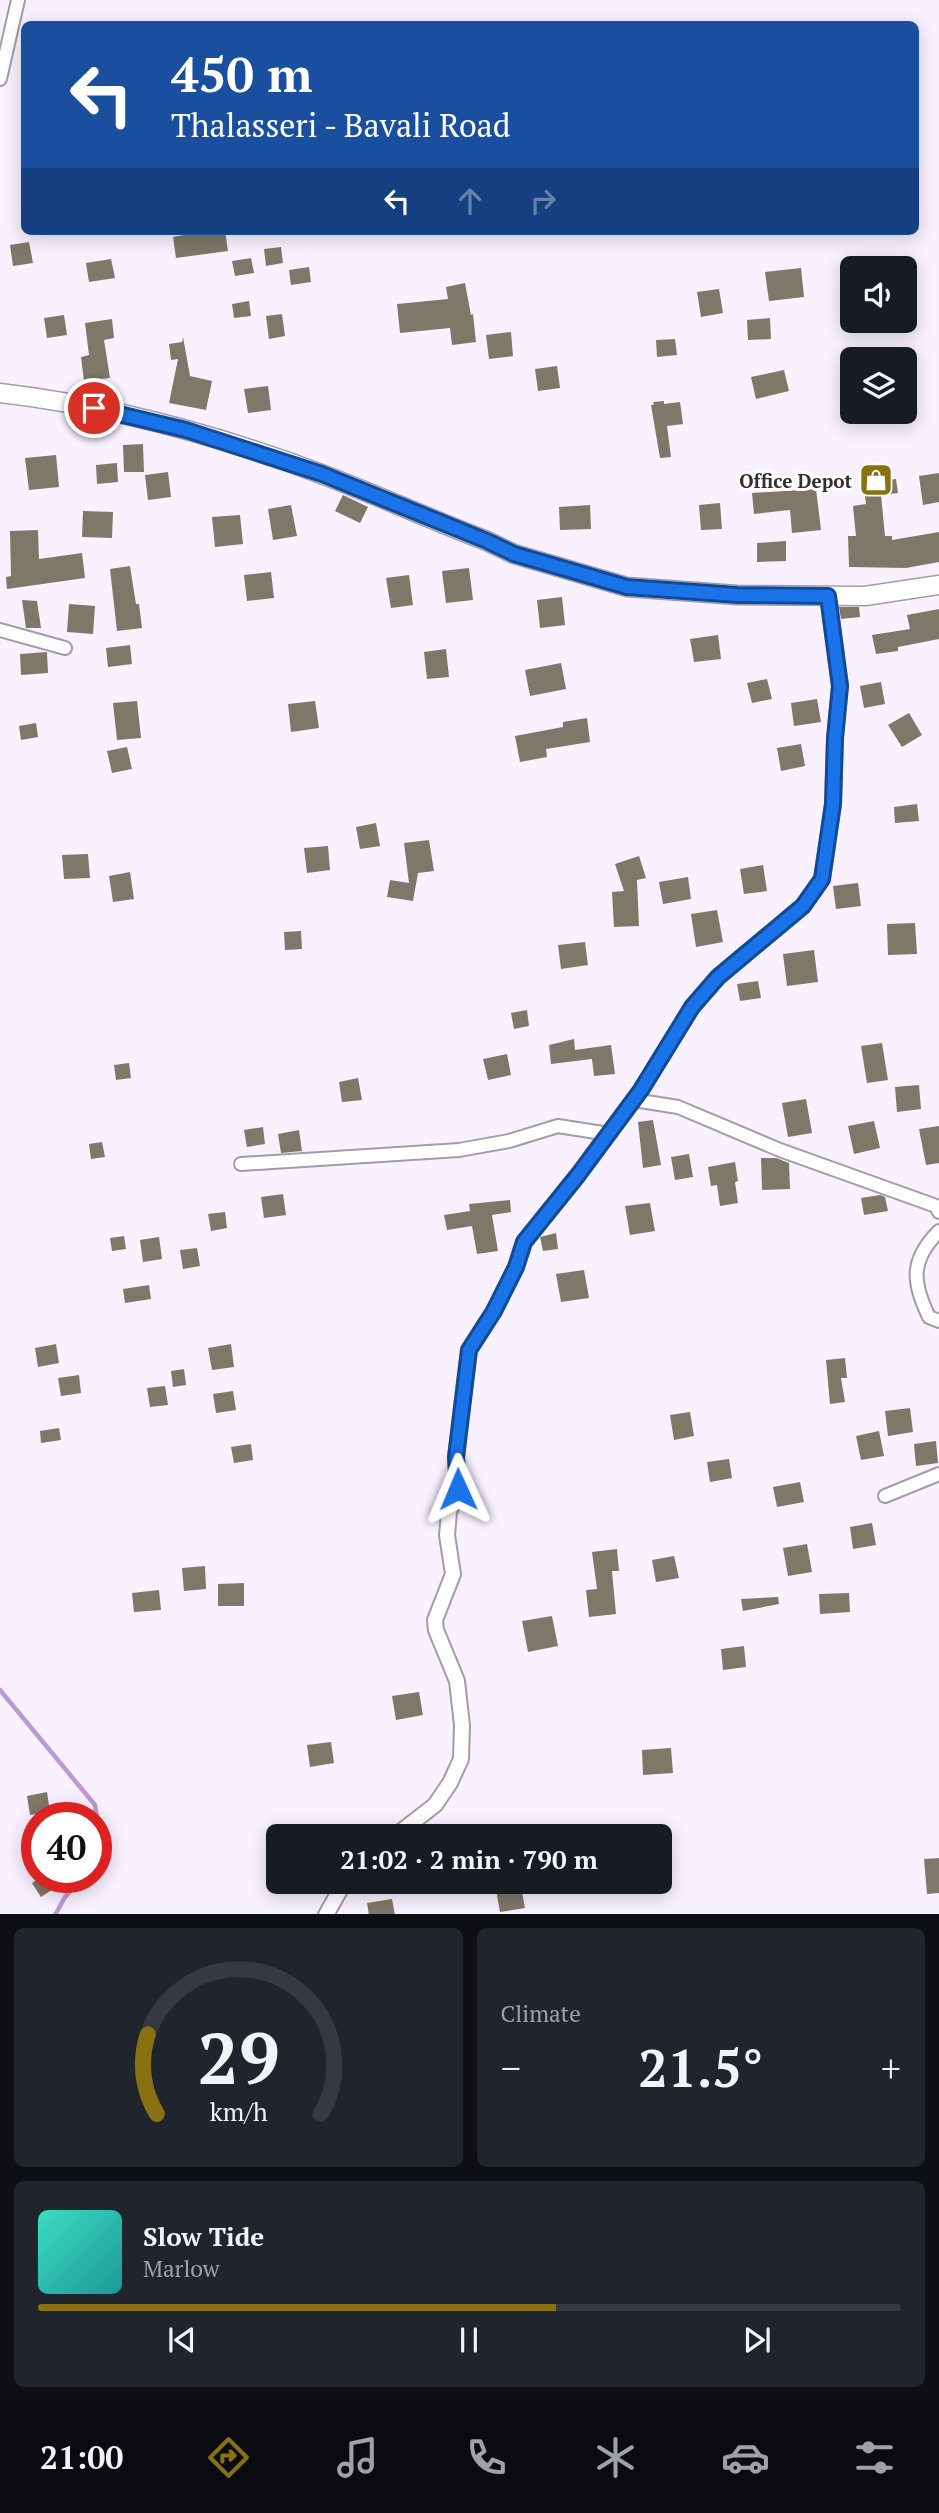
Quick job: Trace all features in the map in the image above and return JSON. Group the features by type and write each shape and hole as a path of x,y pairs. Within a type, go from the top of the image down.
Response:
{"main road":[{"path":"0,393 94,408 186,430 322,474 514,554 627,587 737,595 865,596 939,585"}],"street":[{"path":"0,79 18,0"},
{"path":"411,1824 436,1805 461,1759 462,1717 457,1681 436,1630 435,1620 453,1574 447,1535 449,1512 458,1489 456,1457 469,1350 494,1311 516,1267 524,1242 634,1100 692,1007 718,977 803,906 822,879 833,804 840,686 828,596"},
{"path":"0,629 65,648"},
{"path":"634,1100 678,1107 780,1150 936,1206 939,1212"},
{"path":"241,1164 459,1150 509,1141 558,1126 608,1134"},
{"path":"939,1231 927,1243 916,1269 919,1297 929,1317 939,1321"},
{"path":"885,1496 939,1474"},
{"path":"326,1914 338,1894"}],"building":[{"path":"226,235 228,251 176,258 173,237"},
{"path":"29,242 33,263 13,266 10,245"},
{"path":"281,247 283,263 266,266 264,249"},
{"path":"251,258 254,273 235,276 232,261"},
{"path":"111,259 115,278 89,282 86,263"},
{"path":"309,267 311,282 291,285 289,270"},
{"path":"801,268 804,297 769,301 765,272"},
{"path":"465,283 471,315 473,314 476,342 452,345 450,328 400,333 397,304 448,299 446,287"},
{"path":"719,289 723,313 701,317 697,292"},
{"path":"249,301 251,316 234,318 232,304"},
{"path":"282,314 285,336 269,339 266,316"},
{"path":"64,315 67,335 47,338 44,318"},
{"path":"770,318 771,339 748,340 747,320"},
{"path":"112,319 114,338 104,340 110,378 84,381 81,357 89,355 85,323"},
{"path":"511,332 513,356 489,359 486,335"},
{"path":"183,337 190,376 212,381 206,410 169,403 178,359 171,360 169,344 182,342"},
{"path":"675,339 677,355 657,357 656,340"},
{"path":"557,366 560,388 538,391 535,369"},
{"path":"784,370 789,391 756,399 751,377"},
{"path":"268,386 271,410 248,413 244,389"},
{"path":"664,401 664,404 680,402 683,424 667,426 671,457 660,458 651,405 654,405 653,402"},
{"path":"143,444 144,472 124,472 123,445"},
{"path":"56,455 59,487 29,490 25,458"},
{"path":"117,463 118,482 97,484 96,465"},
{"path":"873,465 874,471 887,469 888,480 896,479 898,493 881,495 885,536 892,536 892,540 939,532 939,562 906,568 849,567 848,536 856,536 853,506 866,504 861,466"},
{"path":"168,472 171,497 148,500 145,475"},
{"path":"939,473 939,502 923,505 919,476"},
{"path":"816,489 821,530 792,533 790,510 754,514 752,493"},
{"path":"343,495 368,507 360,523 335,511"},
{"path":"720,503 722,529 701,530 699,505"},
{"path":"291,505 297,536 273,540 268,509"},
{"path":"590,505 591,529 560,530 559,507"},
{"path":"83,511 113,512 112,538 82,537"},
{"path":"240,515 243,544 215,547 212,517"},
{"path":"38,530 39,559 82,553 85,578 7,589 6,577 11,576 10,531"},
{"path":"786,541 786,561 757,562 757,543"},
{"path":"130,566 142,628 117,631 110,569"},
{"path":"469,568 473,600 446,603 442,571"},
{"path":"271,572 274,598 247,601 244,575"},
{"path":"409,575 413,605 391,608 386,578"},
{"path":"562,597 565,625 540,628 537,600"},
{"path":"22,600 37,601 41,628 26,628"},
{"path":"69,604 95,606 93,634 67,632"},
{"path":"839,607 859,607 860,617 841,619"},
{"path":"939,609 939,639 898,647 898,651 876,654 872,635 910,629 907,615"},
{"path":"718,635 721,659 694,662 690,639"},
{"path":"130,645 132,664 108,667 106,648"},
{"path":"446,649 449,677 427,679 424,652"},
{"path":"47,652 48,673 21,675 20,654"},
{"path":"561,663 566,689 530,696 525,670"},
{"path":"767,679 772,699 752,703 747,683"},
{"path":"881,682 885,704 864,708 860,686"},
{"path":"817,699 821,722 794,726 791,703"},
{"path":"137,701 141,738 117,740 113,703"},
{"path":"315,701 319,728 291,732 288,704"},
{"path":"909,713 922,735 902,747 888,725"},
{"path":"587,718 590,742 546,749 547,757 520,762 515,736 563,727 563,722"},
{"path":"36,723 38,737 21,740 19,726"},
{"path":"801,744 805,766 781,771 777,748"},
{"path":"127,747 132,769 112,773 107,751"},
{"path":"917,804 919,821 895,823 894,807"},
{"path":"376,823 380,846 360,849 356,827"},
{"path":"429,840 434,871 418,873 413,901 387,897 390,880 409,883 404,843"},
{"path":"328,846 330,870 307,873 304,848"},
{"path":"88,854 90,878 64,879 62,855"},
{"path":"639,856 646,878 637,880 639,926 614,927 612,892 624,891 615,864"},
{"path":"763,865 767,891 744,894 740,869"},
{"path":"130,872 134,899 113,902 109,876"},
{"path":"688,877 691,899 663,904 659,882"},
{"path":"858,883 861,906 836,909 833,886"},
{"path":"717,910 723,942 696,947 691,914"},
{"path":"915,923 917,954 888,955 887,924"},
{"path":"301,931 302,949 285,950 284,932"},
{"path":"585,942 588,965 561,969 558,945"},
{"path":"814,950 818,982 787,986 783,954"},
{"path":"758,981 761,998 740,1001 737,984"},
{"path":"527,1010 529,1026 514,1029 511,1013"},
{"path":"574,1039 575,1050 611,1045 615,1074 594,1076 592,1059 551,1064 549,1045"},
{"path":"882,1043 888,1080 867,1083 861,1046"},
{"path":"507,1054 511,1075 488,1080 483,1059"},
{"path":"129,1063 131,1078 116,1080 114,1065"},
{"path":"358,1078 362,1100 342,1102 339,1082"},
{"path":"919,1085 921,1109 897,1112 895,1087"},
{"path":"806,1099 812,1133 788,1137 782,1103"},
{"path":"653,1120 661,1165 643,1168 638,1122"},
{"path":"874,1121 880,1148 854,1154 848,1126"},
{"path":"939,1126 939,1163 926,1165 919,1129"},
{"path":"263,1127 265,1144 247,1147 244,1130"},
{"path":"299,1130 302,1151 281,1153 278,1134"},
{"path":"102,1142 105,1157 91,1159 89,1144"},
{"path":"689,1154 693,1177 675,1180 671,1157"},
{"path":"761,1158 776,1158 789,1163 790,1189 762,1190"},
{"path":"735,1162 738,1203 720,1206 717,1185 711,1186 708,1167"},
{"path":"283,1194 286,1215 264,1218 261,1197"},
{"path":"880,1195 885,1197 888,1211 864,1215 861,1198"},
{"path":"510,1200 511,1212 492,1215 498,1251 477,1254 472,1226 447,1230 444,1215 470,1211 469,1204"},
{"path":"650,1203 655,1231 630,1235 625,1206"},
{"path":"225,1212 227,1228 211,1231 208,1214"},
{"path":"556,1233 558,1249 543,1251 540,1237"},
{"path":"124,1236 126,1249 112,1251 110,1238"},
{"path":"159,1237 162,1259 143,1262 140,1240"},
{"path":"197,1248 200,1266 183,1269 180,1250"},
{"path":"584,1270 589,1298 561,1302 556,1274"},
{"path":"149,1285 151,1299 125,1303 123,1289"},
{"path":"56,1344 59,1363 38,1367 35,1348"},
{"path":"231,1344 234,1367 212,1370 208,1348"},
{"path":"845,1358 847,1378 841,1378 845,1402 830,1404 826,1360"},
{"path":"184,1369 186,1385 173,1387 171,1371"},
{"path":"79,1375 81,1393 61,1396 58,1378"},
{"path":"165,1386 168,1405 150,1407 147,1388"},
{"path":"233,1391 236,1410 216,1413 213,1394"},
{"path":"910,1408 913,1432 888,1436 885,1411"},
{"path":"690,1412 694,1436 674,1440 670,1415"},
{"path":"59,1428 61,1440 41,1443 40,1431"},
{"path":"879,1431 884,1456 861,1460 856,1436"},
{"path":"936,1441 938,1463 916,1466 914,1444"},
{"path":"251,1444 253,1460 234,1463 231,1447"},
{"path":"729,1459 732,1478 710,1482 707,1462"},
{"path":"800,1482 804,1502 777,1507 773,1487"},
{"path":"872,1523 876,1545 853,1549 850,1527"},
{"path":"807,1544 812,1572 788,1576 783,1548"},
{"path":"617,1549 619,1571 612,1571 616,1614 589,1617 586,1590 597,1589 592,1552"},
{"path":"674,1556 679,1578 656,1582 652,1560"},
{"path":"205,1566 206,1589 184,1591 182,1568"},
{"path":"244,1583 244,1606 218,1606 218,1584"},
{"path":"159,1590 161,1610 134,1612 132,1593"},
{"path":"849,1593 850,1612 820,1614 819,1594"},
{"path":"778,1597 779,1604 743,1611 741,1599"},
{"path":"552,1616 558,1646 528,1652 522,1621"},
{"path":"744,1646 746,1667 723,1670 721,1649"},
{"path":"419,1692 423,1715 396,1720 392,1696"},
{"path":"331,1742 334,1763 310,1767 307,1745"},
{"path":"671,1748 673,1773 643,1775 642,1750"},
{"path":"47,1792 48,1802 28,1802 27,1796"},
{"path":"939,1858 939,1893 927,1894 924,1859"},
{"path":"497,1894 522,1894 525,1908 500,1912"},
{"path":"392,1899 395,1914 369,1914 367,1903"}],"waterway":[{"path":"0,1690 93,1802"},
{"path":"56,1914 69,1893"}],"place":[{"name":"Office Depot","path":"876,480"}],"route":[{"path":"94,408 186,430 322,474 514,554 627,587 737,595 828,596 840,686 833,804 822,879 803,906 718,977 692,1007 641,1090 524,1242 516,1267 494,1311 469,1350 456,1457 458,1489"}]}
